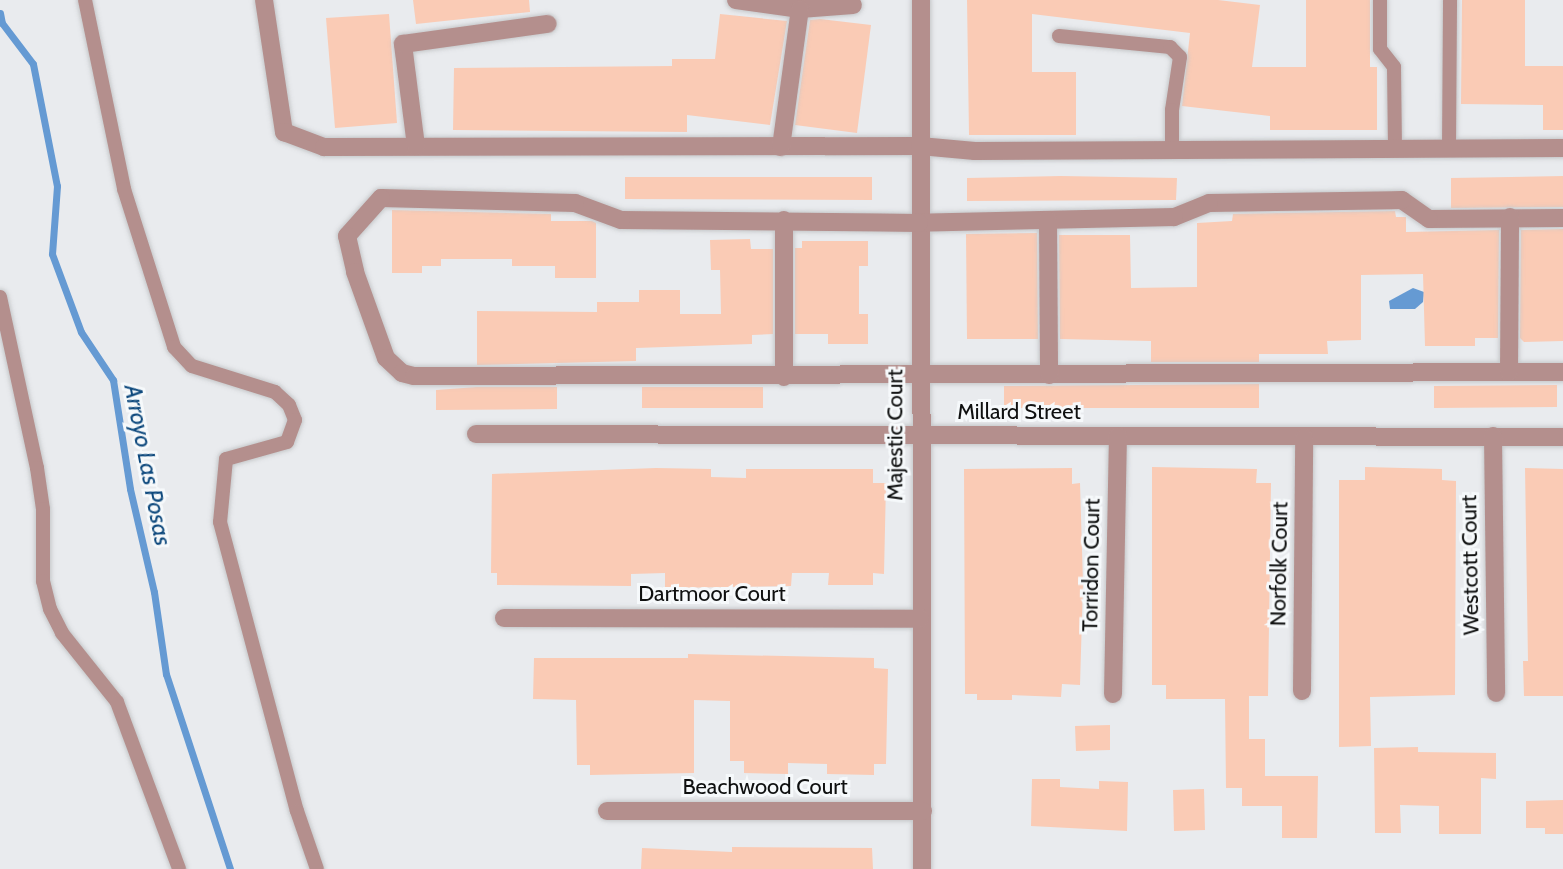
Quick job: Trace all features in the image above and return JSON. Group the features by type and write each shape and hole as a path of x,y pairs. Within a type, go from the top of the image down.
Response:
{"street":[{"path":"264,0 284,132 324,147 920,146 975,151 1563,148"},
{"path":"736,0 800,9 853,5"},
{"name":"Majestic Court","path":"921,0 919,376 922,869"},
{"path":"781,147 800,9"},
{"path":"416,146 403,44 548,24"},
{"path":"1563,218 1429,219 1402,200 1209,203 1174,217 919,223 621,220 574,203 381,198 346,236 355,272 386,358 402,373 443,378 1563,372"},
{"path":"1509,372 1510,217"},
{"path":"784,220 784,377"},
{"path":"1048,220 1049,375"},
{"name":"Millard Street","path":"476,434 1563,437"},
{"name":"Torridon Court","path":"1113,694 1118,436"},
{"name":"Westcott Court","path":"1493,436 1496,693"},
{"name":"Norfolk Court","path":"1302,691 1304,438"},
{"name":"Dartmoor Court","path":"504,618 920,619"},
{"name":"Beachwood Court","path":"607,811 922,811"}],"lane":[{"path":"85,0 124,189 174,346 192,366 275,392 289,405 295,420 287,442 226,459 220,522 297,811 317,869"},
{"path":"1380,0 1380,49 1394,67 1395,148"},
{"path":"1449,148 1450,0"},
{"path":"1059,36 1170,46 1180,57 1172,110 1172,149"},
{"path":"0,297 37,468 43,509 43,581 50,609 62,633 117,702 179,869"}],"water":[{"path":"1413,288 1424,292 1423,302 1415,309 1390,309 1389,301"}],"building":[{"path":"413,0 529,0 530,12 416,24"},
{"path":"967,0 1218,0 1260,5 1252,67 1306,67 1306,0 1370,0 1370,67 1377,67 1377,130 1270,130 1270,116 1182,106 1190,33 1032,14 1032,72 1076,72 1076,135 969,135"},
{"path":"1462,0 1525,0 1525,66 1563,66 1563,130 1543,130 1543,105 1461,104"},
{"path":"389,14 397,123 335,128 326,18"},
{"path":"720,14 787,21 770,125 687,115 687,132 453,130 454,68 672,66 672,59 715,59"},
{"path":"820,19 871,25 857,133 795,125 810,20"},
{"path":"1061,176 1177,178 1176,200 967,201 967,178"},
{"path":"1563,176 1563,207 1451,208 1451,178"},
{"path":"625,177 872,177 872,200 625,199"},
{"path":"392,210 551,214 551,221 592,221 596,223 596,278 555,278 555,266 512,266 512,259 441,259 441,266 422,266 422,273 392,273"},
{"path":"1395,211 1396,217 1406,217 1406,232 1499,230 1498,338 1475,338 1475,346 1425,346 1423,274 1361,275 1361,340 1327,341 1328,354 1259,354 1259,362 1151,362 1151,341 1060,339 1059,235 1130,235 1131,288 1197,287 1197,223 1232,221 1233,214"},
{"path":"1563,229 1563,341 1524,342 1520,338 1521,230"},
{"path":"1037,233 1038,339 967,339 966,234"},
{"path":"750,239 751,249 773,249 773,334 752,335 752,344 636,348 636,361 477,365 477,311 597,312 597,302 639,302 639,290 680,290 680,314 721,314 720,270 711,270 710,240"},
{"path":"802,241 868,241 868,266 859,266 859,314 868,314 868,344 828,344 828,334 795,334 795,248 802,248"},
{"path":"1259,384 1259,408 1004,408 1004,386"},
{"path":"1557,385 1557,407 1434,408 1434,386"},
{"path":"477,387 557,387 557,409 436,410 436,390"},
{"path":"642,387 763,387 763,408 642,408"},
{"path":"1152,467 1257,469 1256,483 1271,483 1268,696 1249,696 1249,739 1265,739 1265,776 1318,776 1317,838 1282,838 1282,806 1242,806 1242,788 1226,788 1225,699 1166,699 1166,685 1152,685"},
{"path":"1365,467 1442,469 1442,480 1456,481 1455,695 1370,697 1371,746 1339,747 1339,480 1365,480"},
{"path":"656,468 711,469 711,477 746,478 746,469 873,469 873,483 886,483 884,574 873,573 873,585 828,585 829,573 792,573 791,586 665,588 665,573 631,574 631,586 497,585 497,573 491,573 492,474"},
{"path":"1072,468 1072,484 1080,483 1083,583 1080,685 1062,684 1061,697 1012,695 1012,700 977,700 977,694 965,694 964,469"},
{"path":"1525,468 1563,469 1563,696 1524,696 1523,661 1528,661"},
{"path":"688,654 874,658 874,668 888,669 886,764 874,764 874,775 827,774 827,764 788,763 788,774 744,773 744,761 730,761 730,701 694,700 694,773 590,775 590,765 577,765 576,700 533,699 534,658 688,658"},
{"path":"1110,725 1110,750 1076,751 1075,726"},
{"path":"1418,747 1418,752 1496,753 1496,779 1481,778 1481,834 1439,834 1439,806 1400,805 1401,833 1375,833 1374,748"},
{"path":"1032,779 1060,779 1060,787 1099,789 1099,781 1128,782 1127,831 1031,826"},
{"path":"1204,789 1205,830 1174,831 1173,790"},
{"path":"1563,800 1563,834 1545,834 1545,828 1526,828 1526,801"},
{"path":"732,847 872,848 873,869 641,869 642,848 732,852"}],"waterway":[{"name":"Arroyo Las Posas","path":"0,13 2,23 33,64 57,186 52,254 81,332 113,380 130,489 154,592 166,674 230,869"}]}
